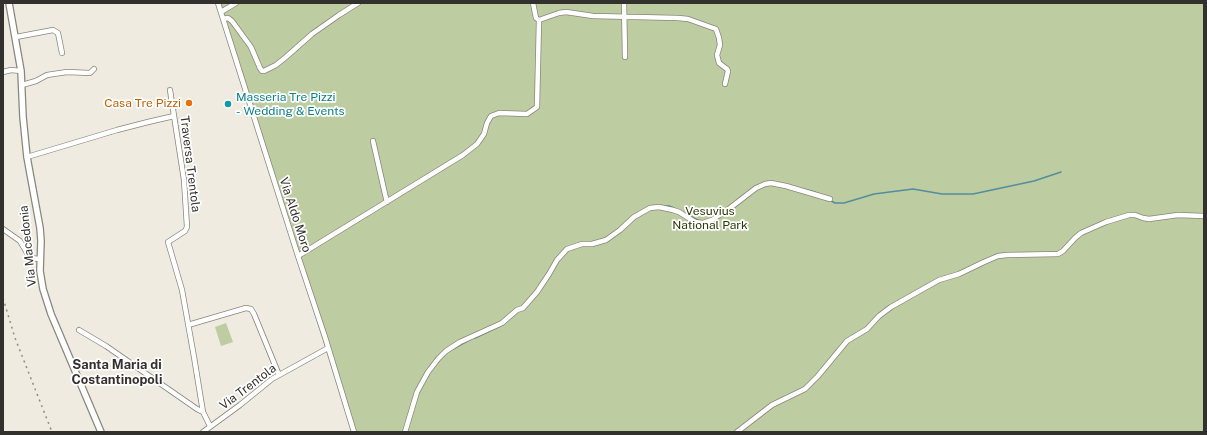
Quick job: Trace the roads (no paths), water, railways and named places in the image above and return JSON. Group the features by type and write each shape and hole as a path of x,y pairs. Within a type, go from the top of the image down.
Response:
{"main road":[{"name":"Via Macedonia","path":"9,3 21,71 23,117 27,157 40,228 40,271 43,289 51,314 101,432"}],"street":[{"name":"Via Aldo Moro","path":"218,3 354,432"},
{"path":"221,12 236,3"},
{"path":"223,20 228,18 232,21 251,47 260,68 264,71 286,57 312,34 334,18 358,3"},
{"path":"298,256 463,155 477,144 484,134 486,123 491,116 499,113 527,114 537,107 539,20 536,18 533,3"},
{"path":"624,3 623,17 625,57"},
{"path":"539,20 566,12 593,16 688,19 716,29 720,45 717,55 719,63 728,71 725,84"},
{"path":"16,37 53,30 58,33 62,53"},
{"path":"22,85 36,82 47,75 67,72 90,73 94,69"},
{"path":"3,72 11,70 21,71"},
{"name":"Traversa Trentola","path":"170,90 184,180 188,227 185,231 168,242 182,290 203,412 210,426"},
{"path":"27,157 118,130 174,116"},
{"path":"373,140 387,202"},
{"path":"405,432 417,392 428,372 438,359 446,351 460,342 502,323 517,310 523,308 537,292 557,260 567,249 582,244 592,244 606,240 634,217 650,208 659,207 673,210 695,222 703,223 712,220 756,188 765,184 771,183 786,186 830,199"},
{"path":"737,432 772,405 805,389 818,376 847,340 867,329 883,312 933,283 959,274 998,256 1007,254 1058,254 1081,233 1106,222 1129,215 1135,215 1148,219 1178,215 1204,216"},
{"path":"3,229 20,241 30,258 40,259"},
{"path":"188,325 246,308 251,309 279,375"},
{"path":"79,330 106,346 203,412"},
{"name":"Via Trentola","path":"203,432 279,375 328,348"}],"waterway":[{"path":"831,201 835,203 844,203 874,194 913,189 942,194 973,194 1034,181 1061,172"},
{"path":"803,189 815,192"},
{"path":"664,206 674,208"},
{"path":"685,213 699,221"},
{"path":"475,338 500,326"},
{"path":"453,349 471,339"}],"railway":[{"path":"3,298 15,338 52,432"}],"place":[{"name":"Casa Tre Pizzi","path":"189,103"},
{"name":"Masseria Tre Pizzi - Wedding & Events","path":"228,104"}],"district":[{"name":"Santa Maria di Costantinopoli","path":"117,372"}],"park label":[{"name":"Vesuvius National Park","path":"710,218"}]}
